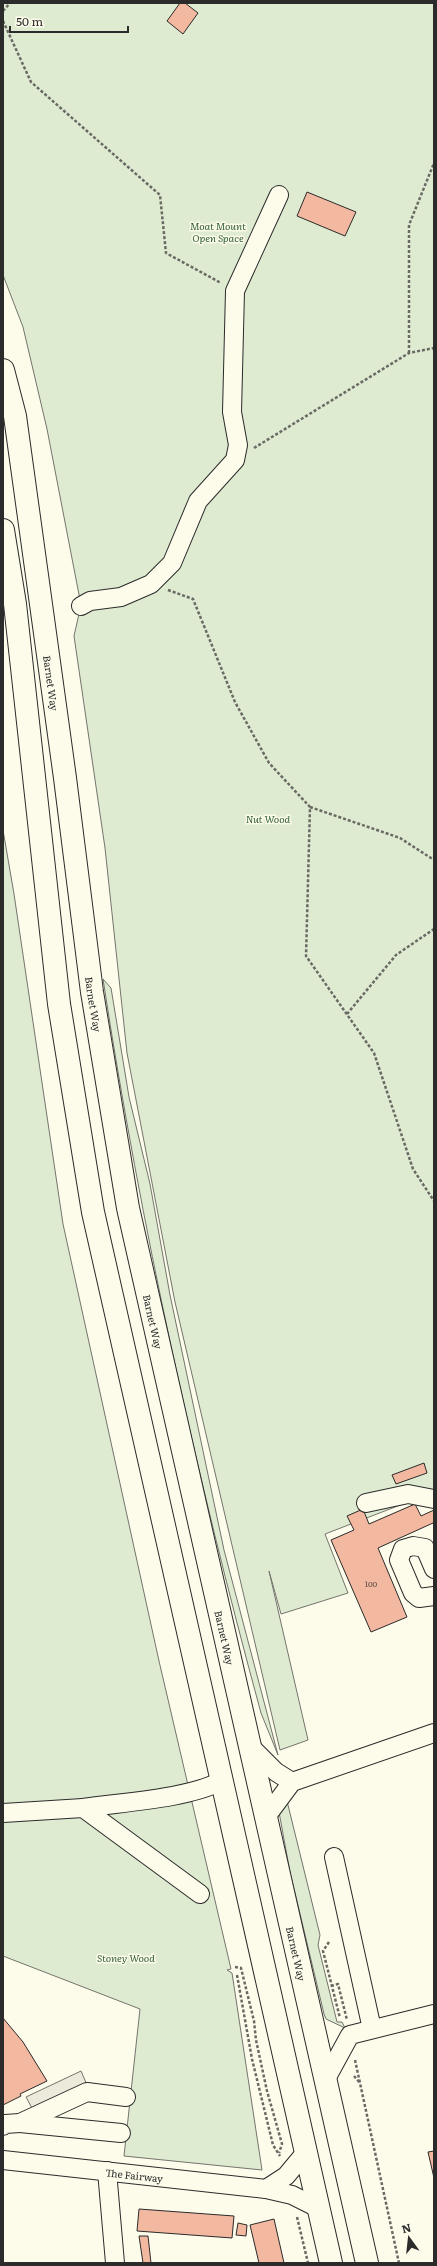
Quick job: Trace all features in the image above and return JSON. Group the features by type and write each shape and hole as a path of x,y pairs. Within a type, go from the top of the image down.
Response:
{"highway":[{"name":"Barnet Way","path":"3,370 15,416 65,778 92,992 128,1208 367,2263"},
{"path":"3,530 15,604 58,1004 93,1212 331,2263"}],"street":[{"path":"80,606 90,601 121,597 151,584 172,563 198,501 235,460 238,444 232,412 236,291 279,195"},
{"path":"366,1503 408,1494 434,1499"},
{"path":"433,1599 419,1598 413,1593 399,1560 403,1549 413,1546 425,1548 434,1569"},
{"path":"266,1817 292,1782 434,1733"},
{"path":"250,1746 276,1772 292,1782"},
{"path":"3,1813 83,1808 209,1788 221,1781"},
{"path":"83,1808 200,1894"},
{"path":"334,1857 372,2029"},
{"path":"326,2079 350,2037 372,2029 434,2014"},
{"path":"11,2124 87,2092 126,2097"},
{"path":"11,2124 121,2134"},
{"path":"266,2189 286,2176 306,2152"},
{"name":"The Fairway","path":"3,2160 266,2189 292,2195 318,2208"},
{"path":"106,2171 115,2263"}],"path":[{"path":"3,11 10,3"},
{"path":"3,20 31,82 160,195 166,253 236,291"},
{"path":"409,353 409,226 434,163"},
{"path":"235,460 409,353 434,348"},
{"path":"151,584 193,600 235,702 269,763 310,806 400,838 434,860"},
{"path":"310,806 306,956 374,1053 413,1169 434,1201"},
{"path":"347,1014 396,955 434,929"},
{"path":"328,1942 323,1951 340,2018"},
{"path":"235,1967 241,1968 254,2021 256,2040 282,2144 279,2153 273,2145 252,2059 237,1975"},
{"path":"331,1986 338,1984 399,2263"},
{"path":"354,2076 360,2083"},
{"path":"296,2212 308,2263"}],"green space":[{"name":"Nut Wood","path":"3,3 434,3 434,1492 325,1534 348,1593 281,1614 269,1571 308,1740 280,1750 175,1302 127,1053 105,848 74,636 81,605 47,429 23,327 3,275"},
{"name":"Stoney Wood","path":"3,830 14,894 63,1224 159,1661 231,1969 227,1970 232,1973 262,2170 124,2156 140,2009 3,1956"},
{"path":"103,979 111,988 129,1097 150,1184 170,1295 224,1550 278,1755 261,1713 192,1440 152,1256 134,1164"},
{"path":"286,1797 320,1935 318,1945 337,2022 342,2022 345,2028 326,2019 324,2014 290,1872 279,1812"}],"shaded area":[{"path":"81,2071 87,2085 33,2110 26,2097"}],"building":[{"path":"180,3 185,3 198,13 183,34 167,21"},
{"path":"307,192 356,212 345,236 297,216"},
{"path":"424,1463 427,1473 396,1484 392,1475"},
{"path":"415,1504 421,1516 434,1510 434,1526 433,1523 378,1548 407,1617 371,1632 331,1540 354,1530 347,1516 363,1509 369,1524"},
{"path":"3,2018 23,2042 47,2081 20,2094 21,2096 3,2105"},
{"path":"434,2151 434,2178 428,2152"},
{"path":"139,2209 234,2216 232,2238 137,2231"},
{"path":"274,2219 284,2263 259,2263 250,2225"},
{"path":"238,2223 247,2225 246,2236 236,2235"},
{"path":"139,2236 148,2236 151,2263 143,2263"}],"park label":[{"name":"Moat Mount Open Space","path":"218,230"}]}
